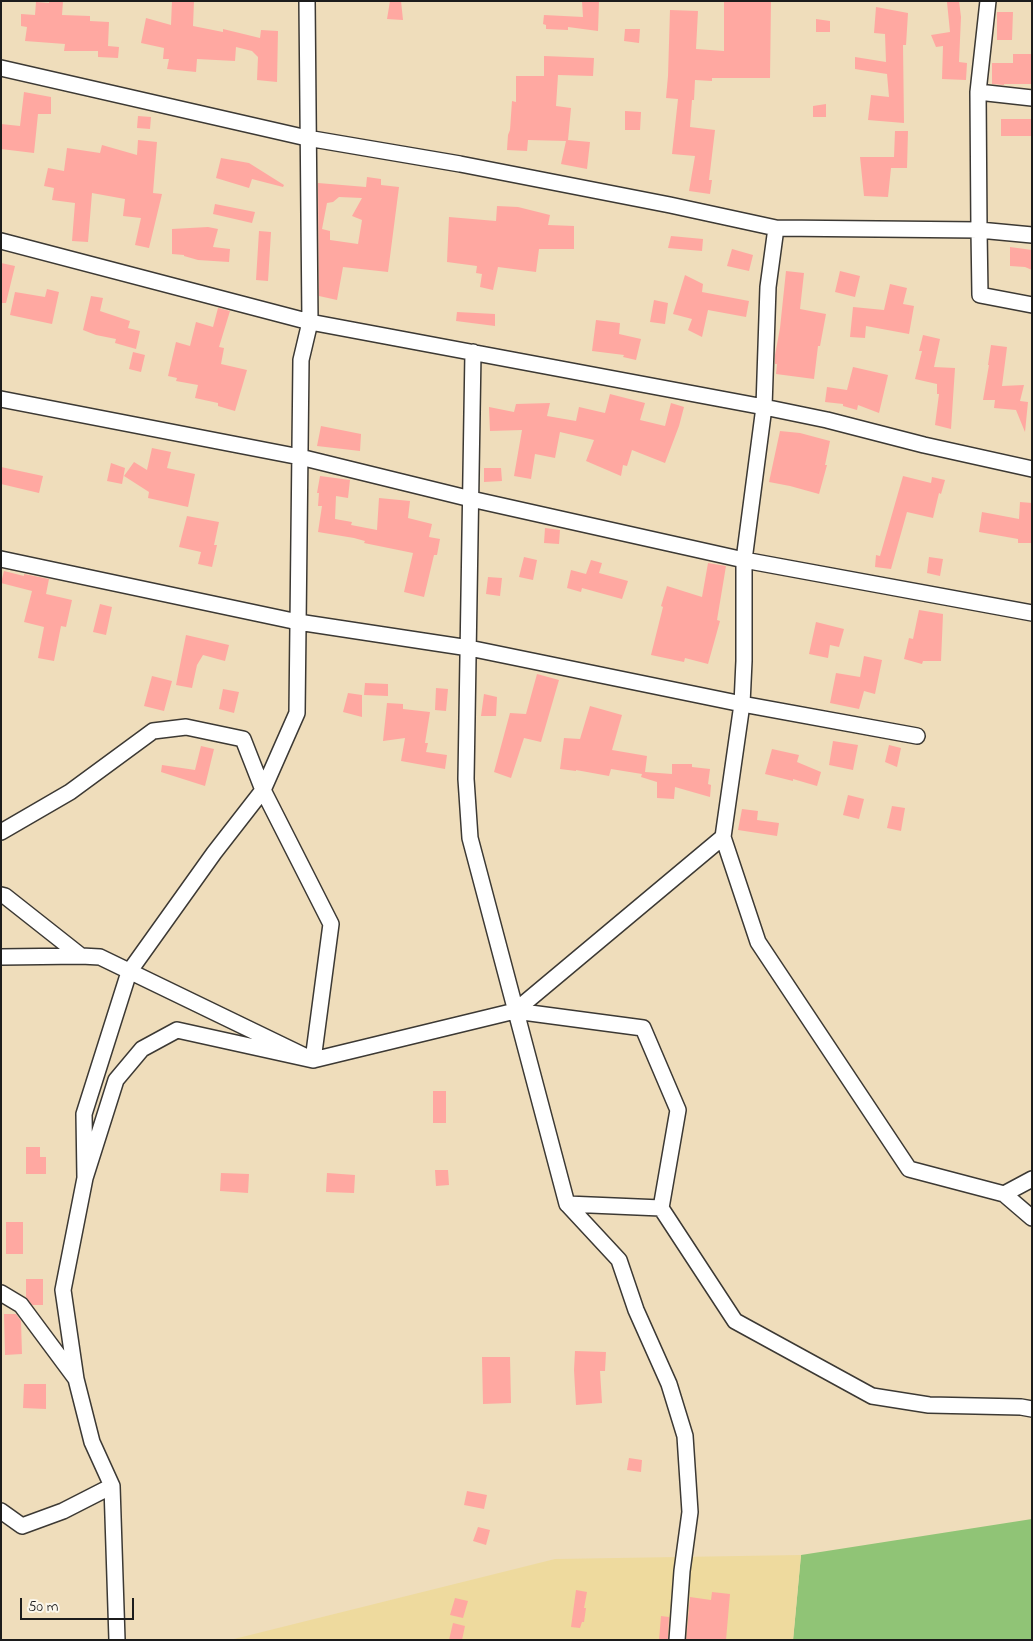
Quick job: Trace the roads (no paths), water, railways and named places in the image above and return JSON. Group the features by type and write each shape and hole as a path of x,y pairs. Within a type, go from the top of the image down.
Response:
{"street":[{"path":"85,1178 84,1114 129,972 214,853 263,790 297,713 301,360 310,322 306,1"},
{"path":"988,1 978,92 980,294 1032,305"},
{"path":"1,68 307,138 460,164 670,205 776,228 979,230 1032,235"},
{"path":"978,92 1032,98"},
{"path":"776,228 768,286 764,407 744,560 742,704 723,837 758,942 909,1169 1004,1194 1032,1218"},
{"path":"1,241 310,322 764,407 827,420 924,445 1032,469"},
{"path":"473,352 466,779 470,838 567,1204 620,1260 636,1310 669,1384 685,1436 690,1512 682,1571 677,1640"},
{"path":"1,399 300,457 471,499 744,560 1032,612"},
{"path":"1,559 298,622 469,648 742,704 917,736"},
{"path":"1,832 70,792 153,731 186,727 243,739 263,790 331,924 313,1060"},
{"path":"515,1011 723,837"},
{"path":"2,891 81,956"},
{"path":"1,957 100,957 313,1060"},
{"path":"117,1640 112,1486 92,1442 76,1379 64,1290 85,1178 116,1080 142,1049 177,1030 313,1060 515,1011 643,1028 678,1110 660,1208 735,1321 872,1396 929,1404 1032,1409"},
{"path":"1004,1194 1032,1179"},
{"path":"567,1204 660,1208"},
{"path":"1,1293 21,1305 76,1379"},
{"path":"1,1511 22,1526 63,1511 112,1486"}]}
